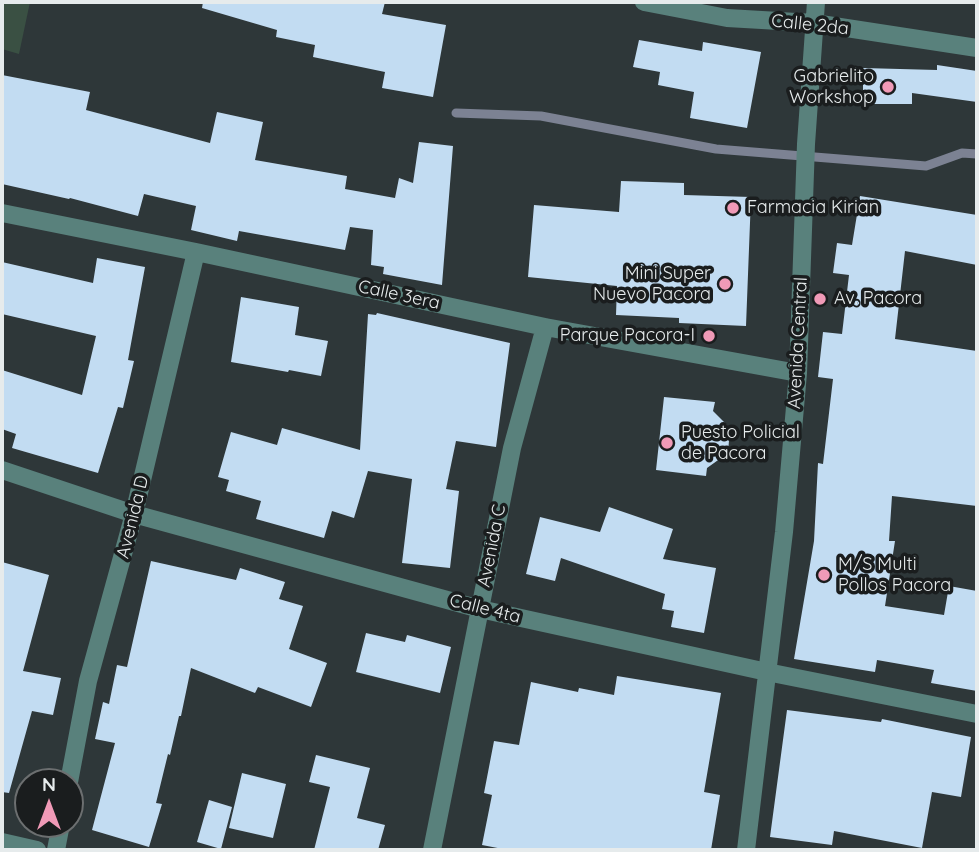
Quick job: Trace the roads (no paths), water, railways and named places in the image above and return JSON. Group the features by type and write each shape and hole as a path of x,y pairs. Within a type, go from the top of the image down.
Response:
{"street":[{"name":"Calle 2da","path":"644,2 727,18 814,23 977,48"},
{"name":"Avenida Central","path":"746,850 784,532 798,373 806,145 816,2"},
{"name":"Calle 3era","path":"2,213 196,251 545,327 798,373"},
{"name":"Avenida D","path":"72,768 88,681 134,513 196,251"},
{"name":"Avenida C","path":"432,850 512,447 545,327"},
{"name":"Calle 4ta","path":"2,470 134,513 480,609 767,672 977,714"},
{"path":"2,842 37,850"}],"waterway":[{"path":"456,113 541,116 716,149 926,166 962,153 977,154"}],"place":[{"name":"Gabrielito Workshop","path":"888,87"},
{"name":"Farmacia Kirian","path":"733,208"},
{"name":"Mini Super Nuevo Pacora","path":"725,284"},
{"name":"Av. Pacora","path":"820,299"},
{"name":"Parque Pacora-I","path":"709,336"},
{"name":"Puesto Policial de Pacora","path":"667,443"},
{"name":"M/S Multi Pollos Pacora","path":"824,575"}]}
